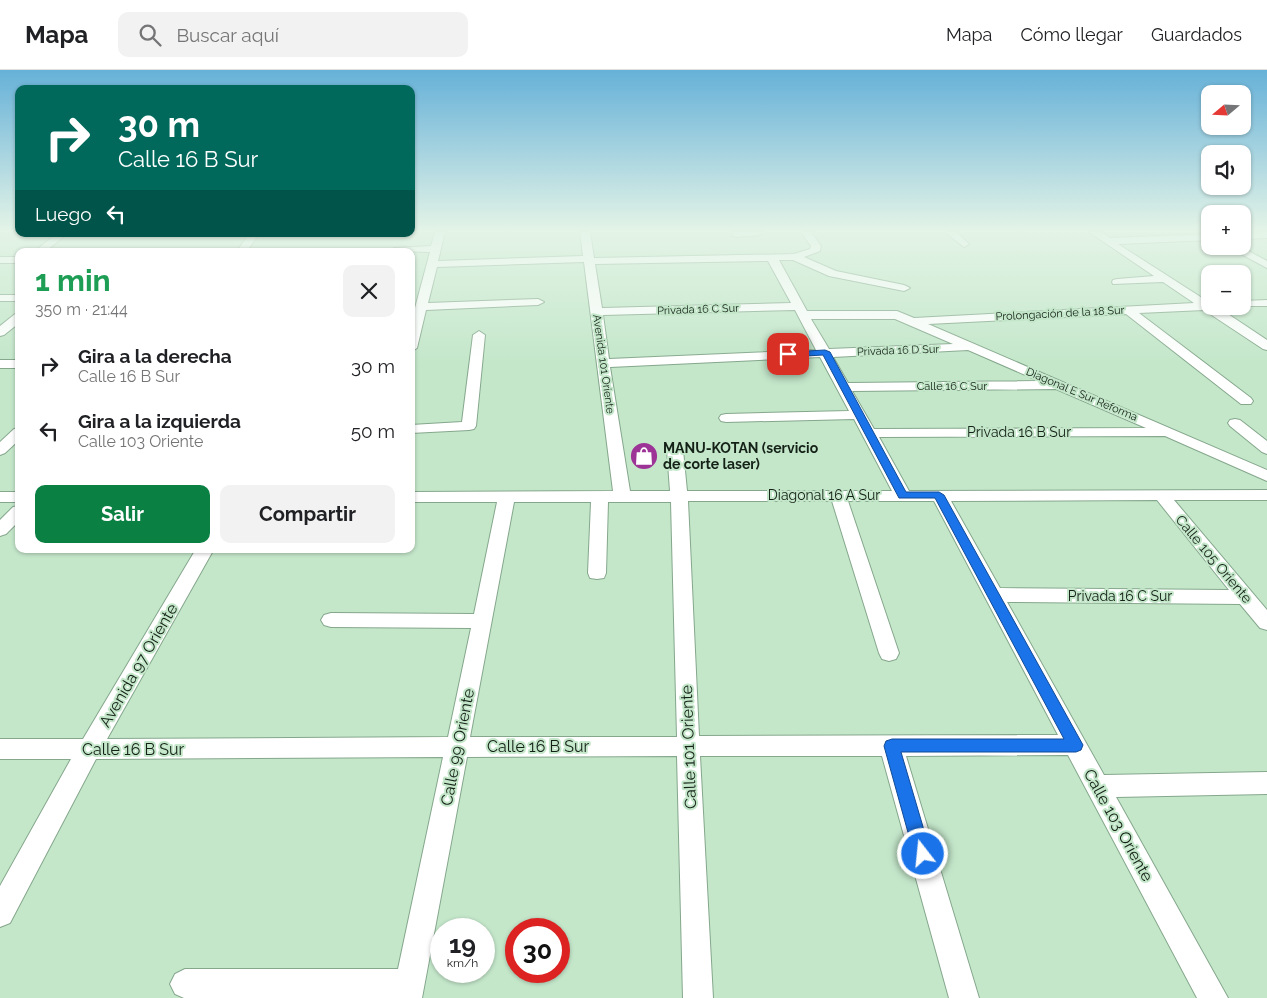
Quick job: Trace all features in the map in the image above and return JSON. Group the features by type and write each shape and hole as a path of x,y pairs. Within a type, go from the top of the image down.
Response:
{"street":[{"path":"415,333 429,275"},
{"name":"Avenida 101 Oriente","path":"591,275 622,496"},
{"path":"782,275 903,495"},
{"path":"840,275 904,288"},
{"path":"1160,275 1201,302"},
{"path":"1118,282 1166,279"},
{"path":"0,298 15,298"},
{"path":"422,307 538,302"},
{"path":"1251,304 1267,303"},
{"name":"Prolongación de la 18 Sur","path":"803,311 903,318 1201,306"},
{"path":"1128,310 1246,400"},
{"name":"Privada 16 C Sur","path":"596,312 803,311"},
{"path":"1221,315 1267,346"},
{"name":"Diagonal E Sur Reforma","path":"903,318 1267,476"},
{"path":"0,332 15,320"},
{"path":"415,429 469,426 479,335"},
{"name":"Privada 16 D Sur","path":"825,352 971,346"},
{"path":"604,363 825,352"},
{"path":"0,364 15,364"},
{"name":"Calle 16 C Sur","path":"844,387 1061,385"},
{"path":"726,418 859,415"},
{"path":"1235,423 1267,449"},
{"name":"Privada 16 B Sur","path":"869,433 1169,432"},
{"path":"0,450 15,436"},
{"name":"Calle 101 Oriente","path":"675,450 679,496 698,998"},
{"name":"Diagonal 16 A Sur","path":"415,497 1161,494 1264,497"},
{"name":"Calle 105 Oriente","path":"1161,494 1267,623"},
{"path":"838,495 889,653"},
{"name":"Calle 103 Oriente","path":"939,495 1213,998"},
{"name":"Calle 99 Oriente","path":"408,991 507,496"},
{"path":"597,573 600,496"},
{"path":"0,497 15,497"},
{"path":"0,530 15,514"},
{"name":"Avenida 97 Oriente","path":"0,913 89,749 202,553"},
{"name":"Privada 16 C Sur","path":"994,595 1246,597"},
{"path":"330,620 482,621"},
{"name":"Calle 16 B Sur","path":"0,749 1076,745"},
{"path":"892,746 964,998"},
{"path":"1098,786 1267,783"},
{"path":"185,984 408,991"}],"place":[{"name":"MANU-KOTAN (servicio de corte laser)","path":"644,456"}],"route":[{"path":"788,354 825,352 903,495 939,495 1076,745 892,746 923,854"}]}
